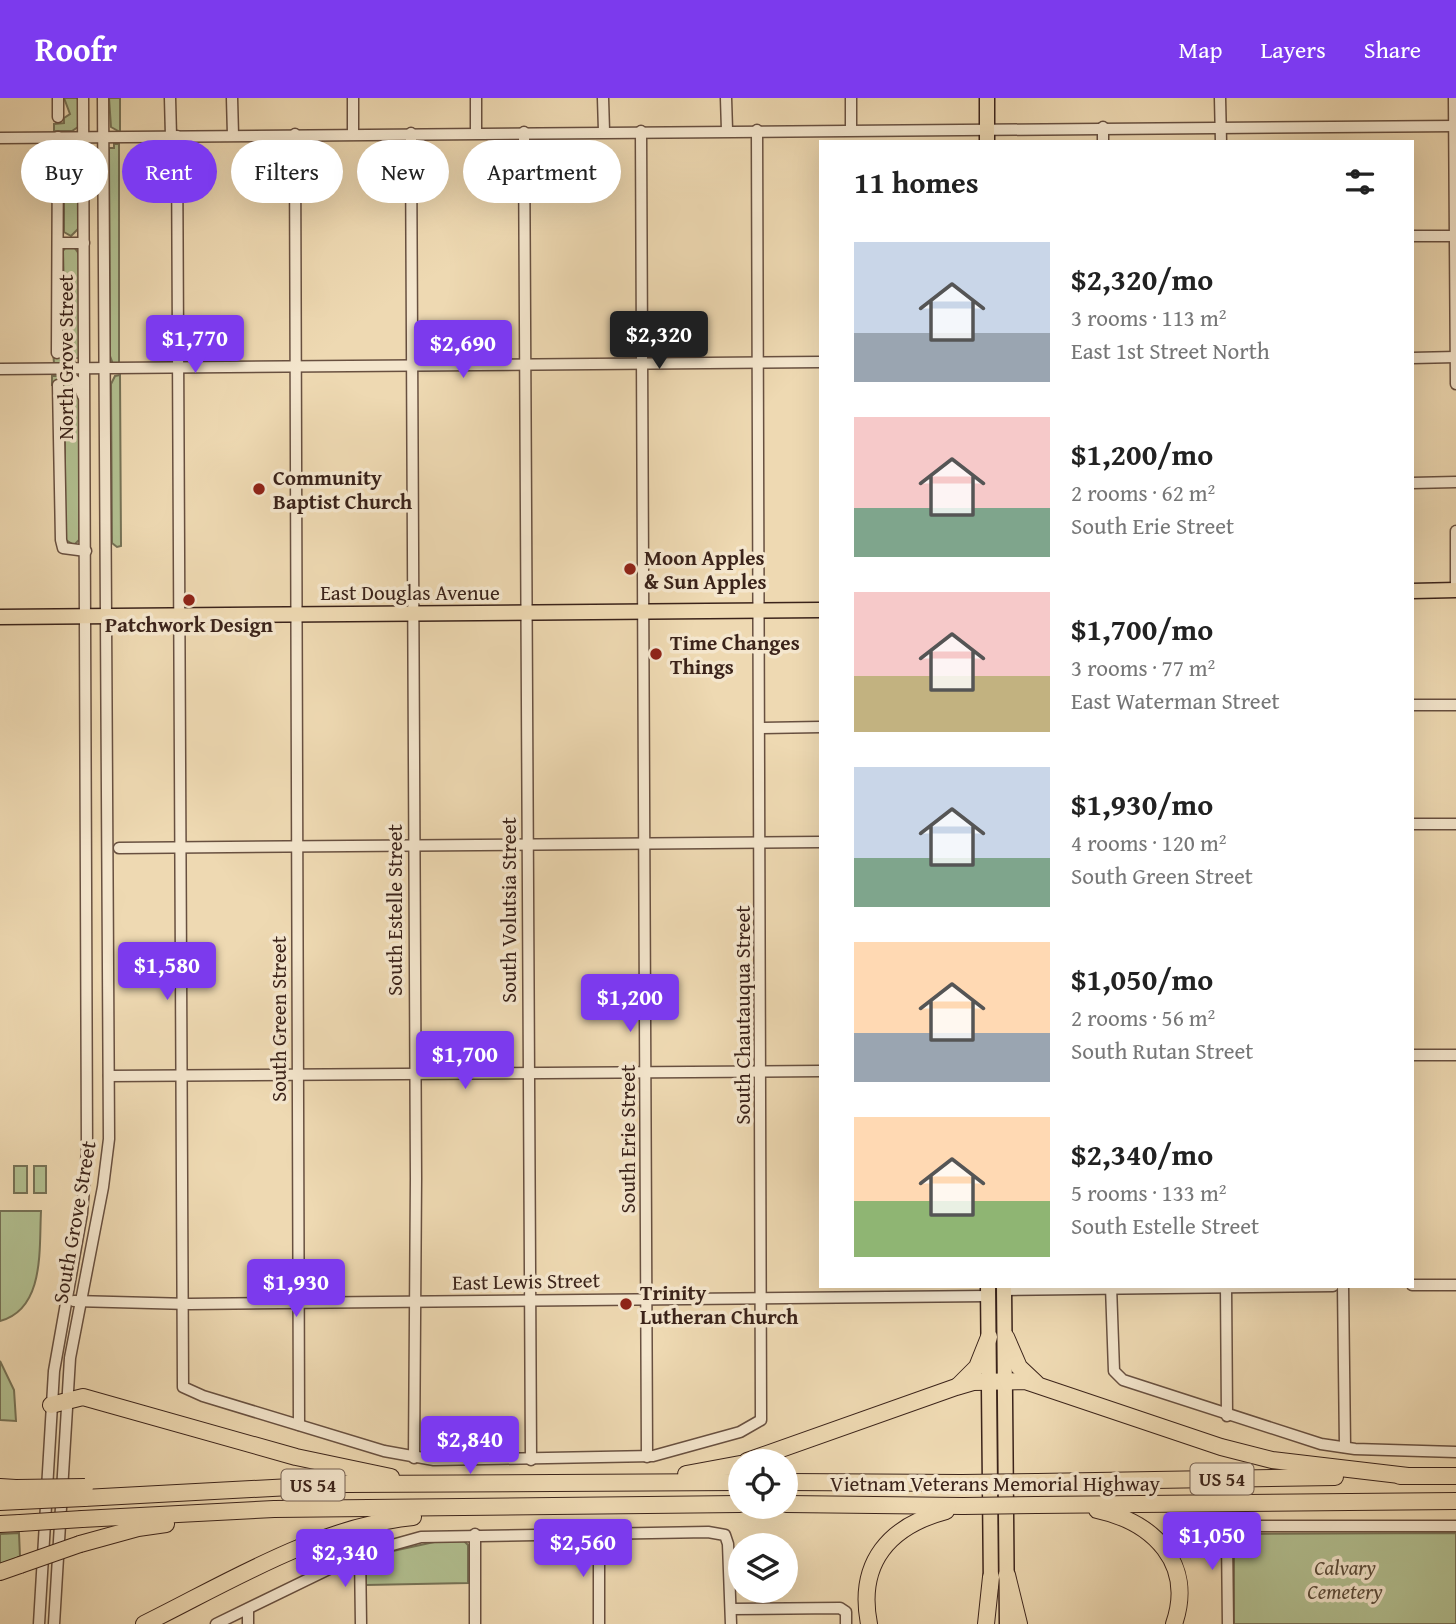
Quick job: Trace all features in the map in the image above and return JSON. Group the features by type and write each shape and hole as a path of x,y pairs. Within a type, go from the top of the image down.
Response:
{"highway":[{"path":"1006,1336 1019,1367 1026,1377 1038,1385"},
{"path":"956,1387 976,1367 989,1337"},
{"path":"781,1449 973,1382 1016,1380 1221,1447 1272,1460 1408,1476"},
{"path":"51,1405 73,1393 296,1457 387,1477 452,1483"},
{"path":"614,1482 697,1473 728,1467"},
{"name":"Vietnam Veterans Memorial Highway","path":"798,1482 962,1483 1456,1476"},
{"name":"US 54","path":"12,1492 174,1492 346,1484 728,1482"},
{"path":"0,1503 12,1492"},
{"name":"Vietnam Veterans Memorial Highway","path":"798,1504 1078,1506 1456,1502"},
{"name":"US 54","path":"0,1524 274,1509 728,1504"},
{"path":"869,1624 869,1583 877,1556 893,1535 917,1519 963,1506"},
{"path":"1078,1506 1124,1517 1158,1540 1170,1557 1177,1578 1179,1598 1174,1624"},
{"path":"144,1624 268,1562 342,1531 387,1520 483,1507"},
{"path":"0,1572 80,1544 138,1528 274,1509"},
{"path":"989,1624 999,1576"},
{"path":"999,1576 1019,1624"}],"main road":[{"path":"987,98 987,135"},
{"path":"1414,591 1456,588"},
{"name":"East Douglas Avenue","path":"0,617 819,610"},
{"path":"997,1382 1006,1336 1004,1288"},
{"path":"988,1291 989,1337 997,1382 999,1576 1007,1624"}],"street":[{"path":"58,98 58,117"},
{"name":"North Grove Street","path":"83,98 86,616"},
{"name":"North Grove Street","path":"103,98 106,615"},
{"path":"170,98 174,136 179,367 183,849 183,1387 202,1396 414,1458 531,1460 647,1457"},
{"path":"232,98 233,135"},
{"path":"352,98 353,134"},
{"path":"476,98 476,132"},
{"path":"603,98 604,131"},
{"path":"726,98 727,130"},
{"path":"851,98 851,129"},
{"path":"1220,98 1221,140"},
{"path":"1454,98 1456,384"},
{"path":"0,138 851,129 987,135 1103,127 1455,126"},
{"path":"1103,127 1103,140"},
{"path":"872,129 872,140"},
{"name":"South Chautauqua Street","path":"647,1457 740,1432 761,1420 757,130"},
{"name":"South Erie Street","path":"641,131 647,1457"},
{"name":"South Volutsia Street","path":"524,132 531,1460"},
{"name":"South Estelle Street","path":"411,133 416,1302 414,1458"},
{"name":"South Green Street","path":"295,134 299,1425"},
{"path":"57,353 58,137"},
{"path":"1414,236 1453,236"},
{"path":"58,243 84,243"},
{"path":"1414,358 1456,357"},
{"path":"0,369 819,362"},
{"path":"58,369 77,382 85,401"},
{"path":"58,385 59,530 63,548 86,551"},
{"path":"1414,483 1456,482"},
{"path":"1456,531 1456,588"},
{"name":"South Grove Street","path":"54,1624 80,1302 106,1163 109,1076 106,615"},
{"name":"South Grove Street","path":"38,1624 51,1405 64,1301 82,1213 88,1151 86,616"},
{"path":"1414,705 1456,705"},
{"path":"760,728 819,727"},
{"path":"1414,824 1456,824"},
{"path":"119,848 819,842"},
{"path":"1414,1055 1456,1055"},
{"path":"109,1076 298,1077 819,1071"},
{"path":"1414,1285 1456,1285"},
{"path":"1111,1288 1114,1371 1123,1380 1227,1416 1321,1444 1456,1452"},
{"path":"1226,1288 1227,1416"},
{"path":"1343,1288 1345,1447"},
{"name":"East Lewis Street","path":"64,1301 183,1304 530,1301 988,1291"},
{"path":"1228,1624 1227,1537 1237,1526 1456,1526"},
{"path":"216,1624 360,1554 421,1537 708,1532 725,1535 730,1557 731,1624"},
{"path":"599,1533 599,1624"},
{"path":"475,1534 475,1624"},
{"path":"360,1554 361,1624"},
{"path":"731,1609 840,1608 846,1612 846,1624"},
{"path":"248,1609 248,1624"}],"green space":[{"path":"64,98 80,98 78,127 72,131 54,131 54,124 64,123 64,118 70,114"},
{"path":"109,98 120,98 120,132 111,127"},
{"path":"114,144 119,144 119,365 113,364 110,356 109,148 114,148"},
{"path":"64,203 79,203 79,228 71,236 64,232"},
{"path":"66,247 74,247 79,254 80,358 75,358 74,363 54,363 53,351 64,351 67,344 72,344 72,337 65,333 63,251"},
{"path":"120,375 121,546 117,547 112,543 111,384 115,376"},
{"path":"52,376 65,376 75,385 79,398 79,540 74,545 66,540 65,532 65,406 73,400 73,394 65,391 63,385 52,385"},
{"path":"14,1166 27,1166 27,1193 14,1193"},
{"path":"34,1166 46,1166 46,1193 34,1193"},
{"path":"0,1211 41,1211 39,1259 32,1291 15,1314 0,1321"},
{"path":"0,1361 14,1390 16,1421 0,1420"},
{"path":"19,1533 20,1557 0,1564 0,1534"},
{"name":"Calvary Cemetery","path":"1456,1533 1456,1624 1234,1624 1234,1534"},
{"path":"448,1539 464,1541 468,1545 468,1583 366,1585 366,1562 370,1556"}],"place":[{"name":"Community Baptist Church","path":"259,489"},
{"name":"Moon Apples & Sun Apples","path":"630,569"},
{"name":"Patchwork Design","path":"189,600"},
{"name":"Time Changes Things","path":"656,654"},
{"name":"Trinity Lutheran Church","path":"626,1304"}]}
